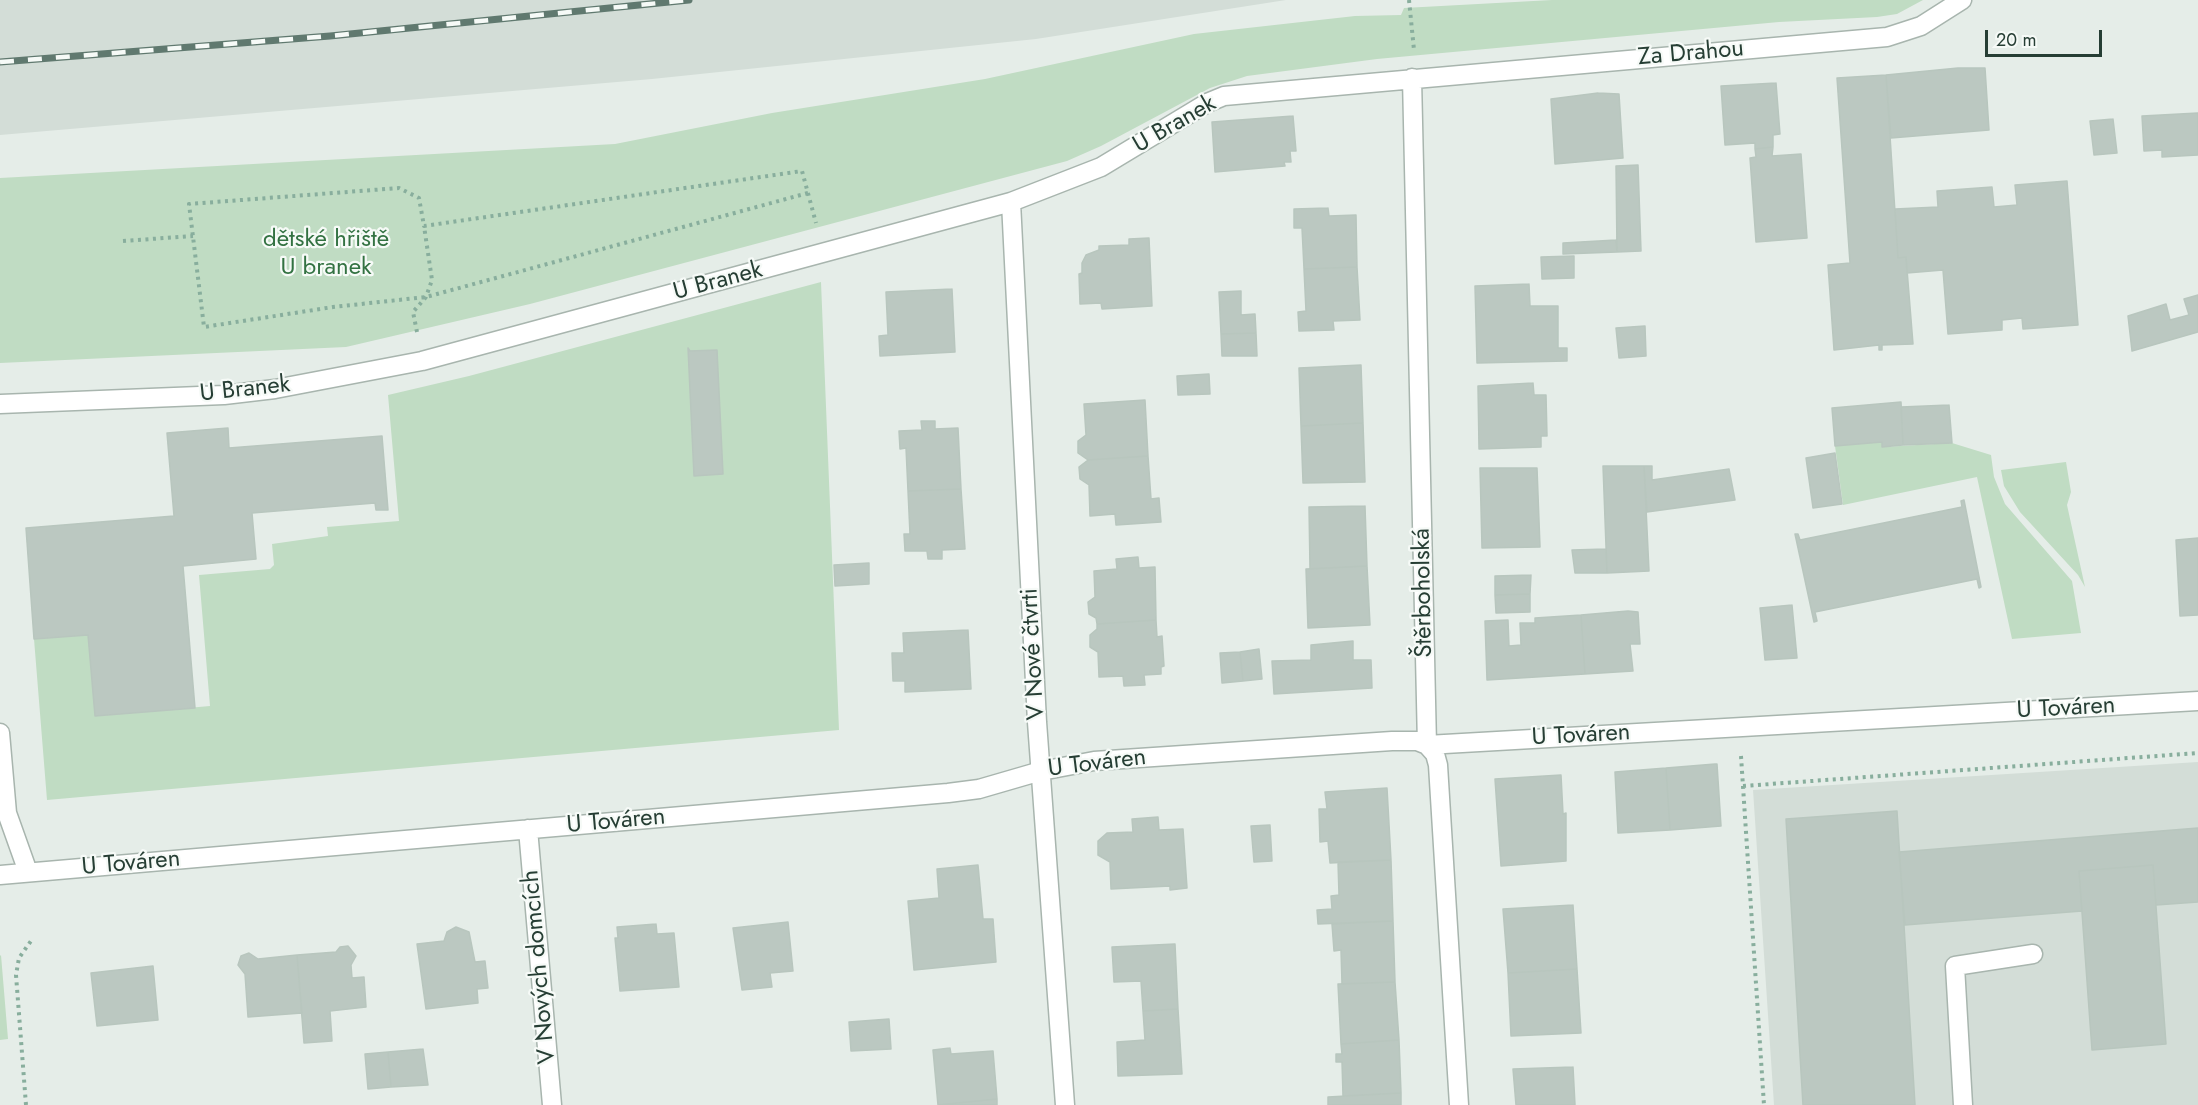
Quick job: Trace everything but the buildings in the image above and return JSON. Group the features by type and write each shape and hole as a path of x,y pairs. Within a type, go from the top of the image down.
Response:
{"street":[{"name":"Za Drahou","path":"1412,78 1887,37 1921,26 1962,0"},
{"name":"U Branek","path":"0,404 224,395 286,387 422,361 1011,202 1101,167 1207,103 1224,96 1412,78"},
{"name":"Štěrboholská","path":"1412,78 1428,745 1435,754 1438,765 1459,1105"},
{"name":"V Nové čtvrti","path":"1011,202 1041,771 1065,1105"},
{"name":"U Továren","path":"0,875 948,793 979,789 1041,771 1094,761 1392,741 1417,741 1428,745 2198,701"},
{"path":"0,733 7,813 28,873"},
{"name":"V Nových domcích","path":"528,830 552,1105"},
{"path":"1963,1105 1955,966 2033,954"}],"path":[{"path":"1409,0 1415,57"},
{"path":"424,226 801,171 825,253"},
{"path":"422,361 413,312 426,297 432,280 419,198 399,188 189,204 204,327 333,307 426,297 808,193"},
{"path":"123,241 193,236"},
{"path":"1738,728 1764,1105"},
{"path":"1743,786 2198,753"},
{"path":"26,1105 16,975 19,958 33,938"}],"shaded area":[{"path":"0,0 1286,0 1036,39 652,79 0,135"},
{"path":"2198,762 2198,1105 1774,1105 1753,790"}],"green space":[{"name":"dětské hřiště U branek","path":"1552,0 1923,0 1897,14 1877,17 1779,22 1377,59 1247,76 1210,88 1101,146 1067,161 530,304 346,347 0,363 0,178 615,144 772,113 985,79 1194,34 1355,16 1401,15 1404,8"},
{"path":"821,282 839,730 47,800 34,639 88,635 96,716 210,706 199,575 270,569 274,565 272,544 328,536 327,527 399,521 388,395 469,376"},
{"path":"1882,442 1883,447 1952,443 1991,455 1994,477 2005,504 2072,581 2081,633 2012,639 1977,477 1843,505 1835,446"},
{"path":"2066,462 2071,492 2067,505 2085,587 2078,575 2020,512 2004,486 2001,470"},
{"path":"0,956 8,1039 0,1040"}],"railway":[{"path":"0,62 330,36 689,0"}]}
